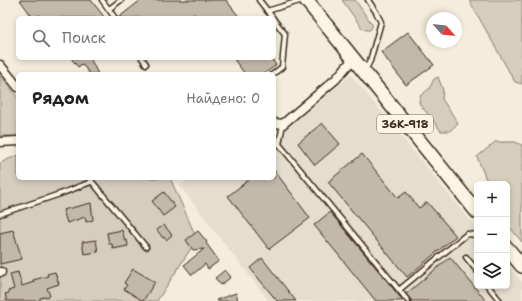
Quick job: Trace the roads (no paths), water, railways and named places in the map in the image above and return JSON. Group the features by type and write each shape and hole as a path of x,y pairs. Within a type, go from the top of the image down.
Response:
{"main road":[{"name":"36К-918","path":"304,0 474,208"},
{"path":"510,252 522,266"}],"street":[{"path":"276,123 283,124 336,79 353,60"},
{"path":"0,66 16,86"},
{"path":"0,142 16,141"}],"lane":[{"path":"102,0 114,16"},
{"path":"109,9 121,0"},
{"path":"259,0 271,16"},
{"path":"267,11 304,0"},
{"path":"364,73 370,61 381,22 368,0"},
{"path":"276,23 285,34 282,67 276,72"},
{"path":"143,60 146,64"},
{"path":"283,124 279,144 408,301"},
{"path":"0,214 60,194 90,180 146,247"},
{"path":"399,290 467,234 474,235"},
{"path":"466,257 474,267"},
{"path":"490,289 500,301"}]}
